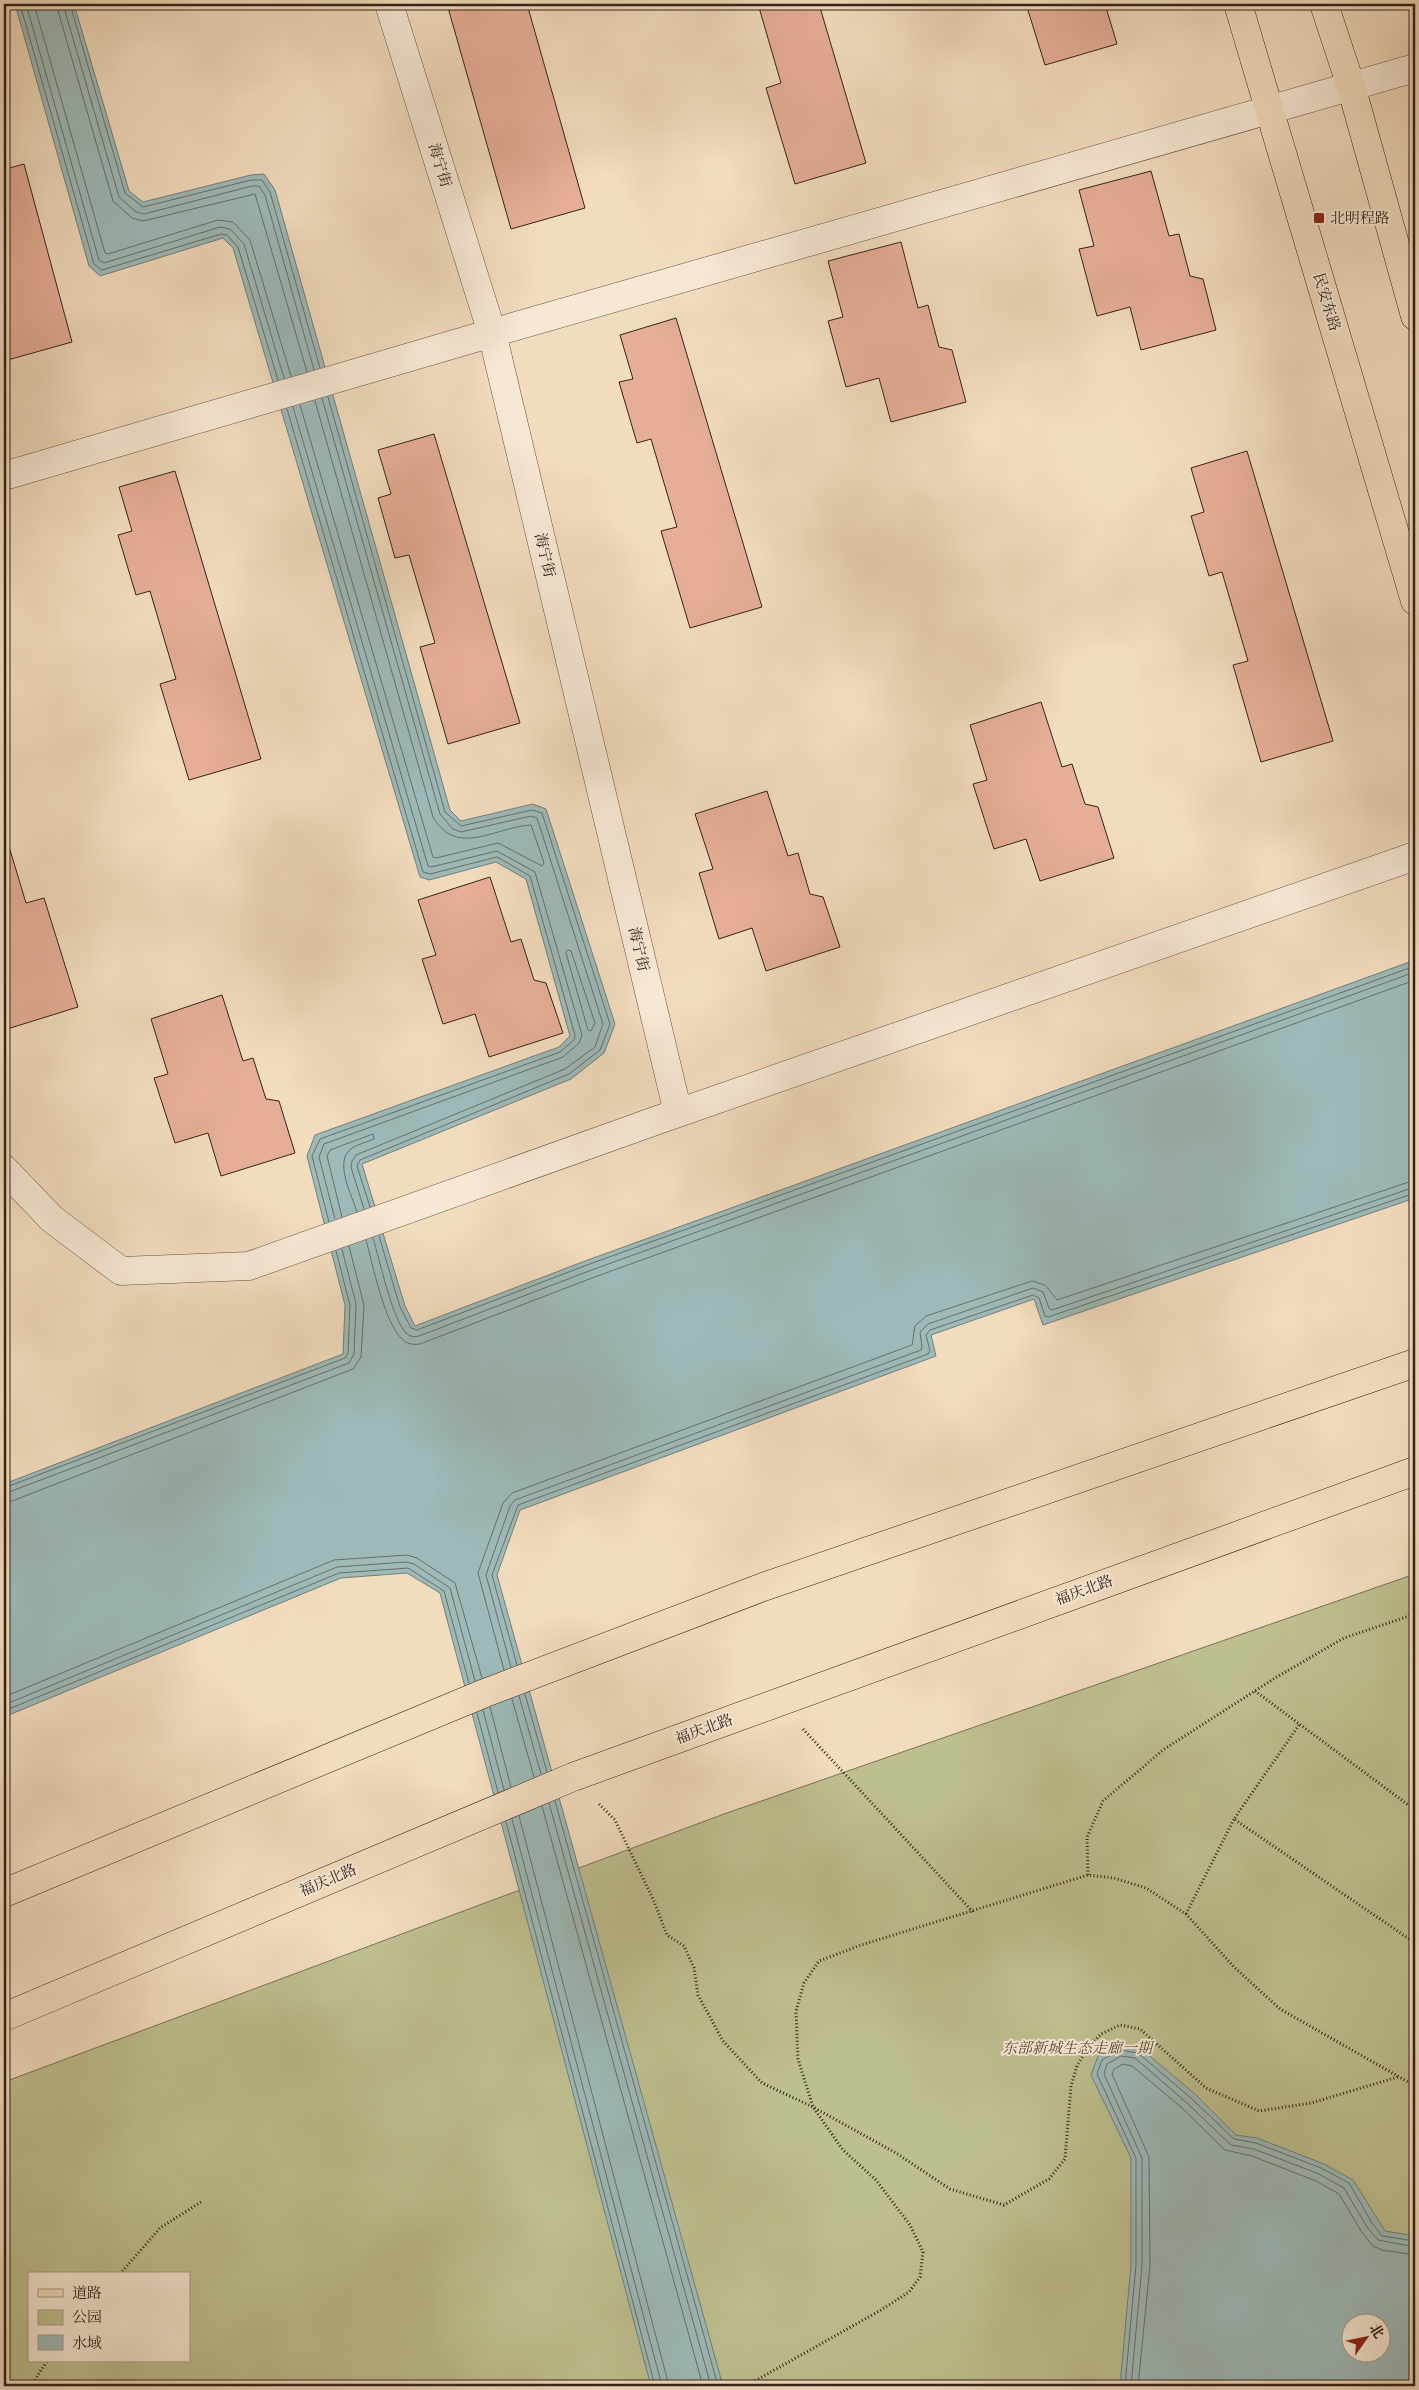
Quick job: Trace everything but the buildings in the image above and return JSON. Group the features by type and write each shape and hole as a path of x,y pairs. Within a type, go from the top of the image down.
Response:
{"main road":[{"name":"民安东路","path":"1238,4 1415,601"},
{"path":"1324,4 1350,86 1415,316"},
{"path":"4,1893 485,1693 763,1587 1415,1363"},
{"name":"福庆北路","path":"4,2017 572,1777 1415,1471"}],"street":[{"name":"海宁街","path":"389,4 492,333 678,1114"},
{"path":"4,476 492,333 1415,68"},
{"path":"4,1169 52,1220 121,1271 249,1266 1415,856"}],"path":[{"path":"1088,1875 1087,1837 1103,1801 1163,1750 1344,1638 1415,1614"},
{"path":"1255,1692 1415,1810"},
{"path":"778,1701 973,1912"},
{"path":"1186,1914 1234,1819 1300,1724"},
{"path":"572,1777 615,1820 653,1899 667,1935 684,1946 694,1968 698,1995 723,2041 762,2084 813,2107 896,2152 950,2189 1004,2205 1049,2179 1065,2159 1070,2086 1077,2066 1087,2049 1101,2034 1120,2025 1140,2029 1206,2088 1259,2112 1311,2102 1399,2077"},
{"path":"1234,1819 1415,1943"},
{"path":"746,2386 881,2310 908,2292 920,2277 924,2252 910,2225 876,2180 843,2150 813,2107 798,2059 796,2011 804,1984 819,1961 861,1945 1088,1875 1114,1878 1146,1888 1186,1914 1234,1967 1280,2009 1415,2086"},
{"path":"122,2272 160,2228 201,2202"},
{"path":"31,2386 46,2362"}],"green space":[{"name":"东部新城生态走廊一期","path":"1415,1574 1415,2386 4,2386 4,2082 724,1814"}],"water":[{"path":"15,4 74,4 129,191 143,202 251,175 264,174 275,190 450,810 461,821 533,804 546,809 615,1024 604,1053 571,1079 362,1164 405,1306 415,1326 585,1261 1415,960 1415,1198 1043,1325 1034,1299 931,1335 936,1356 520,1510 497,1575 723,2386 651,2386 440,1593 407,1573 341,1578 4,1717 4,1484 343,1354 345,1305 307,1156 315,1135 559,1047 570,1036 526,879 496,862 429,880 420,877 233,248 223,238 100,276 89,266"},
{"path":"1120,2044 1140,2048 1195,2094 1236,2135 1257,2138 1324,2164 1353,2180 1385,2231 1415,2236 1415,2386 1120,2386 1131,2265 1131,2158 1091,2075 1098,2056"}],"place":[{"name":"北明程路","path":"1319,218"}]}
